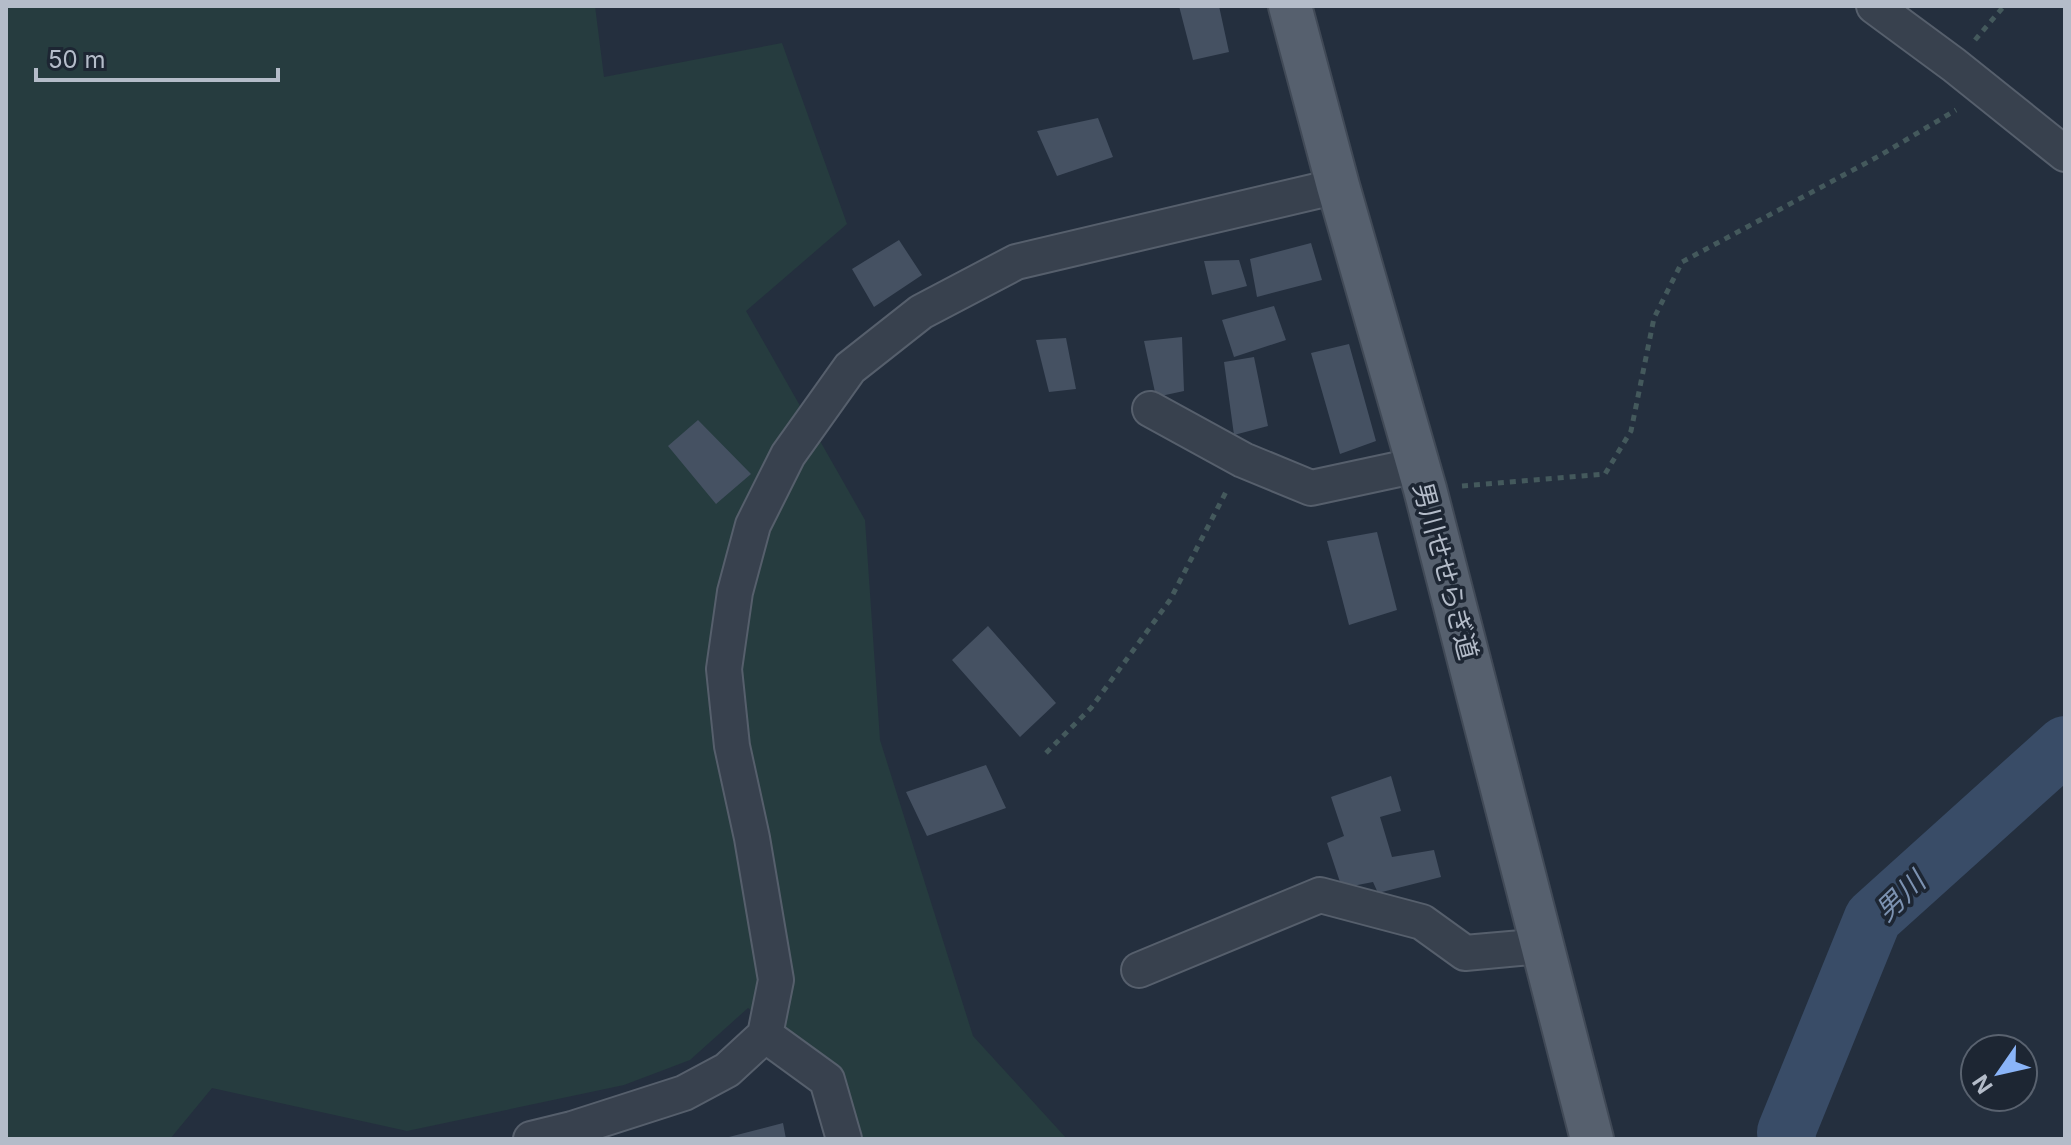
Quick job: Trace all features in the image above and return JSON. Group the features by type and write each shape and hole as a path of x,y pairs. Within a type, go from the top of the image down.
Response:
{"main road":[{"name":"男川せせらぎ道","path":"1290,6 1421,477 1592,1139"}],"street":[{"path":"1874,6 2065,154"},
{"path":"531,1139 573,1134 684,1093 727,1070 765,1035 776,980 752,838 732,746 724,669 735,592 753,525 788,455 850,368 921,312 1016,262 1338,186"},
{"path":"1150,409 1243,460 1311,488 1421,477"},
{"path":"1139,970 1320,895 1422,922 1465,953 1542,946"},
{"path":"765,1035 827,1080 844,1139"}],"path":[{"path":"1954,65 2004,6"},
{"path":"1421,477 1605,474 1631,431 1654,318 1682,262 1879,156 1986,91"},
{"path":"1046,753 1091,708 1170,600 1243,460"}],"green space":[{"path":"6,6 595,6 604,77 782,43 847,224 746,311 865,520 880,740 973,1036 1067,1139 855,1139 835,1069 748,1008 690,1060 624,1085 407,1131 212,1088 170,1139 6,1139"}],"building":[{"path":"1179,6 1219,6 1229,52 1193,60"},
{"path":"1098,118 1113,157 1057,176 1037,131"},
{"path":"899,240 922,275 874,307 852,269"},
{"path":"1311,243 1322,280 1257,297 1250,259"},
{"path":"1239,260 1247,286 1212,295 1204,261"},
{"path":"1274,306 1286,340 1234,357 1222,320"},
{"path":"1182,337 1184,391 1156,397 1144,341"},
{"path":"1066,338 1076,389 1049,392 1036,340"},
{"path":"1349,344 1376,441 1340,454 1311,353"},
{"path":"1254,357 1268,426 1234,435 1224,362"},
{"path":"698,420 751,474 716,504 668,446"},
{"path":"1377,532 1397,610 1349,625 1327,541"},
{"path":"988,626 1056,703 1020,737 952,660"},
{"path":"986,765 1006,808 927,836 906,792"},
{"path":"1391,776 1401,811 1380,817 1392,857 1434,850 1441,877 1378,893 1373,882 1342,888 1327,843 1344,836 1331,797"},
{"path":"783,1123 786,1139 725,1139 725,1138"}],"waterway":[{"name":"男川","path":"1787,1139 1786,1132 1873,918 2065,745"}]}
